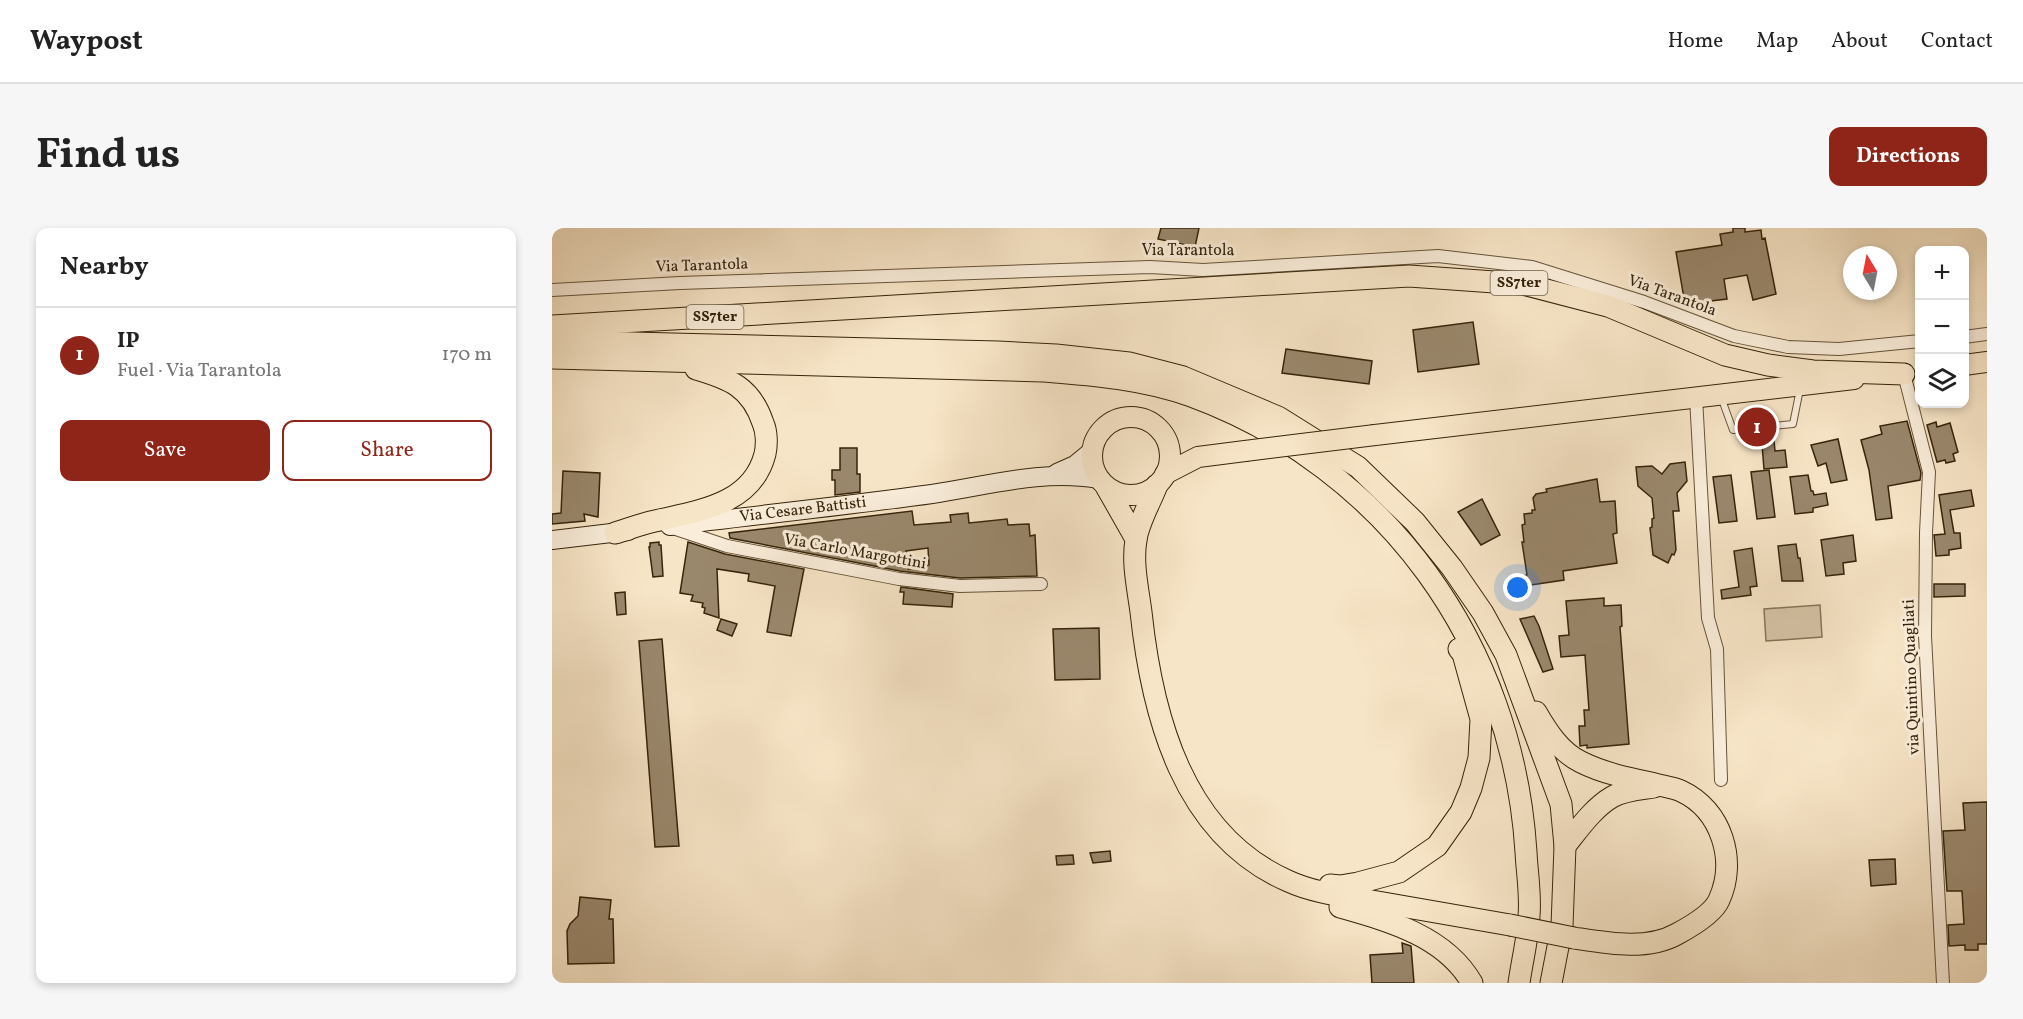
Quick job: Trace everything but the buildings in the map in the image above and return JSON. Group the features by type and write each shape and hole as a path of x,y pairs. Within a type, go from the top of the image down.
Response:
{"highway":[{"name":"SS7ter","path":"552,326 1409,276 1523,284 1608,306 1725,355 1757,363 1813,371 1912,372"},
{"path":"552,341 1056,355 1129,363 1183,377 1278,417 1358,467 1415,522 1452,568 1483,613 1515,677 1561,804 1564,846 1562,927 1551,983"},
{"path":"552,358 1043,371 1104,375 1189,395 1231,412 1279,439 1339,480 1386,523 1424,568 1465,631 1501,714 1517,781 1525,833 1530,915 1518,983"},
{"path":"615,533 698,512 725,502 748,486 761,468 766,447 765,427 758,408 744,389 720,376 693,368 656,366 633,361"},
{"path":"1161,479 1136,539 1135,563 1148,663 1164,730 1179,770 1203,811 1225,840 1248,858 1332,905 1376,918 1423,936 1452,956 1472,983"},
{"path":"1294,884 1340,886 1358,883 1399,872 1427,853 1437,846 1461,812 1471,788 1479,758 1481,719 1463,654 1417,584 1339,480"},
{"path":"1103,483 1136,539"},
{"path":"1294,884 1325,892 1610,944 1648,943 1672,937 1698,922 1719,902 1727,871 1726,847 1717,823 1698,802 1681,791 1611,774 1579,762 1561,749 1515,677"},
{"path":"1564,846 1590,816 1612,797 1661,786"}],"main road":[{"path":"1969,364 1987,362"},
{"path":"1161,479 1170,459 1167,443 1161,431 1151,423 1139,418 1114,421 1103,428 1092,451 1093,465 1103,483 1119,494 1133,495 1146,492 1161,479 1198,457 1912,372"},
{"path":"1167,443 1198,457"},
{"name":"Via Cesare Battisti","path":"1052,475 1075,465 1092,451"},
{"name":"Via Cesare Battisti","path":"552,540 930,494 1052,475 1077,475 1103,483"}],"street":[{"name":"Via Tarantola","path":"552,291 680,283 1138,268 1203,270 1438,256 1532,267 1644,302 1734,336 1788,347 1839,350 1915,342"},
{"path":"1969,336 1987,334"},
{"name":"via Quintino Quagliati","path":"1912,372 1929,472 1925,636 1943,983"},
{"path":"1696,397 1708,618 1718,650 1721,780"},
{"name":"Via Carlo Margottini","path":"667,526 727,546 899,579 960,586 1041,584"}],"lane":[{"path":"1720,395 1733,430 1793,424 1801,386"}],"shaded area":[{"path":"1820,605 1822,637 1766,641 1764,609"}],"place":[{"name":"IP","path":"1757,427"}]}
